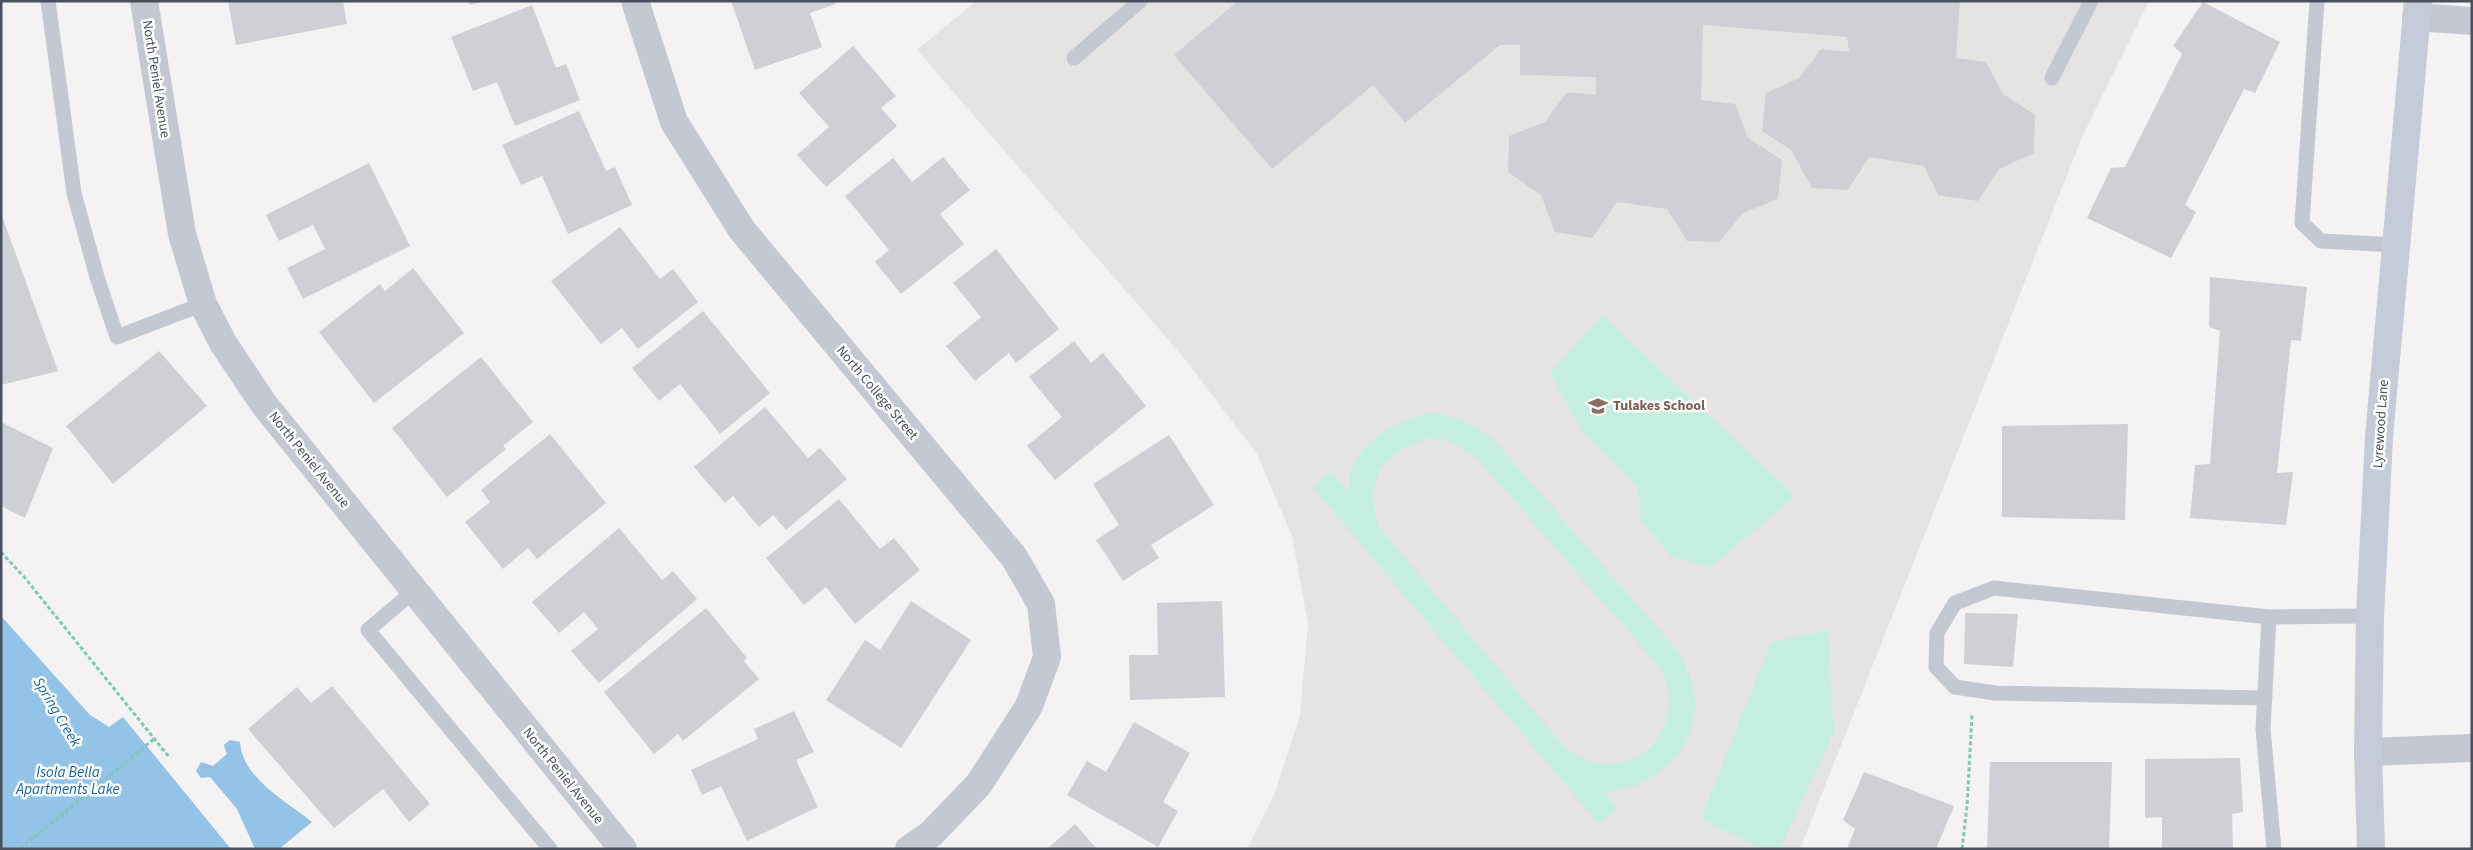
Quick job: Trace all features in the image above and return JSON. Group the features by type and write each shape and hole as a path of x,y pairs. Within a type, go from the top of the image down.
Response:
{"street":[{"name":"North Peniel Avenue","path":"144,1 182,234 203,304 223,343 263,402 619,848"},
{"name":"North College Street","path":"635,1 674,122 742,230 1014,557 1041,604 1047,657 1029,706 979,784 931,834 909,849"},
{"name":"Lyrewood Lane","path":"2370,849 2368,752 2370,616 2379,437 2417,9"},
{"path":"2417,9 2472,21"},
{"path":"2368,752 2472,748"}],"lane":[{"path":"48,1 74,193 96,278 117,337 203,304"},
{"path":"1074,58 1140,1"},
{"path":"2052,78 2091,1"},
{"path":"2317,1 2302,223 2321,241 2396,245"},
{"path":"2265,698 1995,693 1955,687 1936,667 1937,633 1955,603 1994,588 2269,617 2370,616"},
{"path":"414,591 368,630 550,849"},
{"path":"2269,617 2263,729 2274,849"}],"path":[{"path":"1,552 25,578 169,757"},
{"path":"1962,849 1972,742 1973,690"},
{"path":"20,849 154,739"}],"shaded area":[{"name":"Tulakes School","path":"976,1 2149,1 2083,135 1800,849 1247,849 1274,795 1300,716 1308,624 1292,536 1257,454 1184,358 917,50"}],"green space":[{"path":"1602,315 1795,496 1711,567 1672,557 1641,522 1638,488 1583,433 1550,373"},
{"path":"1428,413 1455,418 1477,428 1493,439 1681,655 1694,691 1695,706 1694,721 1683,747 1674,758 1652,777 1631,787 1605,792 1617,808 1599,824 1313,488 1331,471 1348,491 1354,464 1368,445 1376,437 1395,425","holes":["1430,438 1447,440 1476,457 1660,668 1669,694 1668,714 1664,728 1656,741 1634,759 1620,763 1605,764 1589,761 1565,748 1378,526 1374,493 1376,480 1381,468 1388,459 1399,451"]},
{"path":"1828,630 1834,732 1780,849 1763,849 1701,819 1771,642"}],"water":[{"name":"Isola Bella Apartments Lake","path":"1,616 90,715 109,727 123,717 231,849 1,849"},
{"path":"230,740 240,742 243,755 249,767 267,788 312,822 279,849 255,849 237,809 210,777 201,778 196,771 201,762 213,766 227,754 224,745"}],"building":[{"path":"228,1 343,1 347,24 236,45"},
{"path":"469,1 483,1 483,2 469,5"},
{"path":"731,1 835,1 836,4 810,13 822,47 755,70"},
{"path":"1238,1 1960,1 1956,58 1986,62 2003,94 2035,115 2034,153 1999,169 1978,201 1938,195 1924,166 1869,157 1848,190 1812,188 1791,150 1762,131 1766,93 1799,78 1821,49 1849,52 1847,37 1703,25 1701,100 1735,104 1748,138 1782,160 1778,199 1743,213 1719,242 1687,241 1667,209 1617,202 1592,238 1555,232 1541,195 1508,172 1509,136 1545,122 1567,92 1596,95 1596,77 1520,75 1520,45 1500,45 1405,123 1373,85 1272,169 1174,55"},
{"path":"2203,2 2280,42 2255,93 2244,89 2185,205 2196,212 2171,258 2087,218 2111,168 2125,167 2182,54 2173,46"},
{"path":"532,5 556,68 566,64 580,100 515,126 497,82 473,91 451,37"},
{"path":"853,46 896,96 881,108 897,126 826,187 797,155 829,127 799,93"},
{"path":"579,111 606,171 615,167 632,205 568,234 542,176 521,185 502,145"},
{"path":"943,157 970,190 940,214 964,244 901,294 875,262 889,250 845,196 893,158 912,182"},
{"path":"369,163 410,246 303,299 287,268 325,249 313,225 279,241 266,215"},
{"path":"1,213 58,371 1,385"},
{"path":"620,227 660,279 673,269 698,302 638,349 622,328 601,344 551,281"},
{"path":"996,249 1059,329 1016,363 1009,353 975,381 946,346 981,317 953,283"},
{"path":"413,268 464,333 374,403 319,332 380,284 385,291"},
{"path":"2210,277 2307,287 2301,341 2291,340 2277,473 2293,472 2286,525 2190,518 2195,465 2210,464 2220,331 2209,327"},
{"path":"703,311 770,393 720,434 680,384 659,401 632,368"},
{"path":"1074,341 1091,363 1103,353 1146,406 1055,480 1027,446 1062,417 1029,377"},
{"path":"159,351 207,406 113,484 66,426"},
{"path":"481,357 533,422 503,446 506,449 447,497 392,428"},
{"path":"765,407 808,458 820,448 847,479 786,530 773,515 759,527 733,496 725,503 694,467"},
{"path":"1,422 53,448 25,518 1,506"},
{"path":"2128,424 2125,520 2002,517 2002,426"},
{"path":"550,434 606,503 537,559 528,548 503,569 465,522 490,502 481,490"},
{"path":"1169,435 1214,505 1151,545 1159,558 1123,581 1096,540 1119,525 1093,484"},
{"path":"839,499 880,549 894,538 920,570 855,624 826,587 804,605 766,558"},
{"path":"619,528 662,580 673,571 697,599 599,683 571,651 598,629 584,612 559,633 532,602"},
{"path":"911,601 971,640 901,748 826,700 865,640 880,650"},
{"path":"1222,601 1225,697 1130,700 1129,655 1158,655 1157,603"},
{"path":"706,608 747,658 744,661 759,679 683,741 678,734 654,754 604,692"},
{"path":"1965,613 2018,614 2013,667 1964,664"},
{"path":"332,686 430,804 409,822 383,789 334,828 248,729 297,687 311,703"},
{"path":"794,711 814,752 796,760 818,807 747,841 721,786 702,795 691,770 758,739 754,729"},
{"path":"1134,722 1190,753 1163,802 1178,811 1158,847 1067,795 1087,761 1106,772"},
{"path":"2240,758 2243,812 2232,814 2233,849 2162,849 2162,817 2145,818 2145,759"},
{"path":"1990,762 2112,762 2109,849 1987,849"},
{"path":"1864,772 1954,806 1936,849 1847,849 1855,829 1843,820"},
{"path":"1075,824 1097,849 1047,849"}],"place":[{"name":"Tulakes School","path":"1598,406"}],"water label":[{"name":"Spring Creek","path":"57,712"}]}
